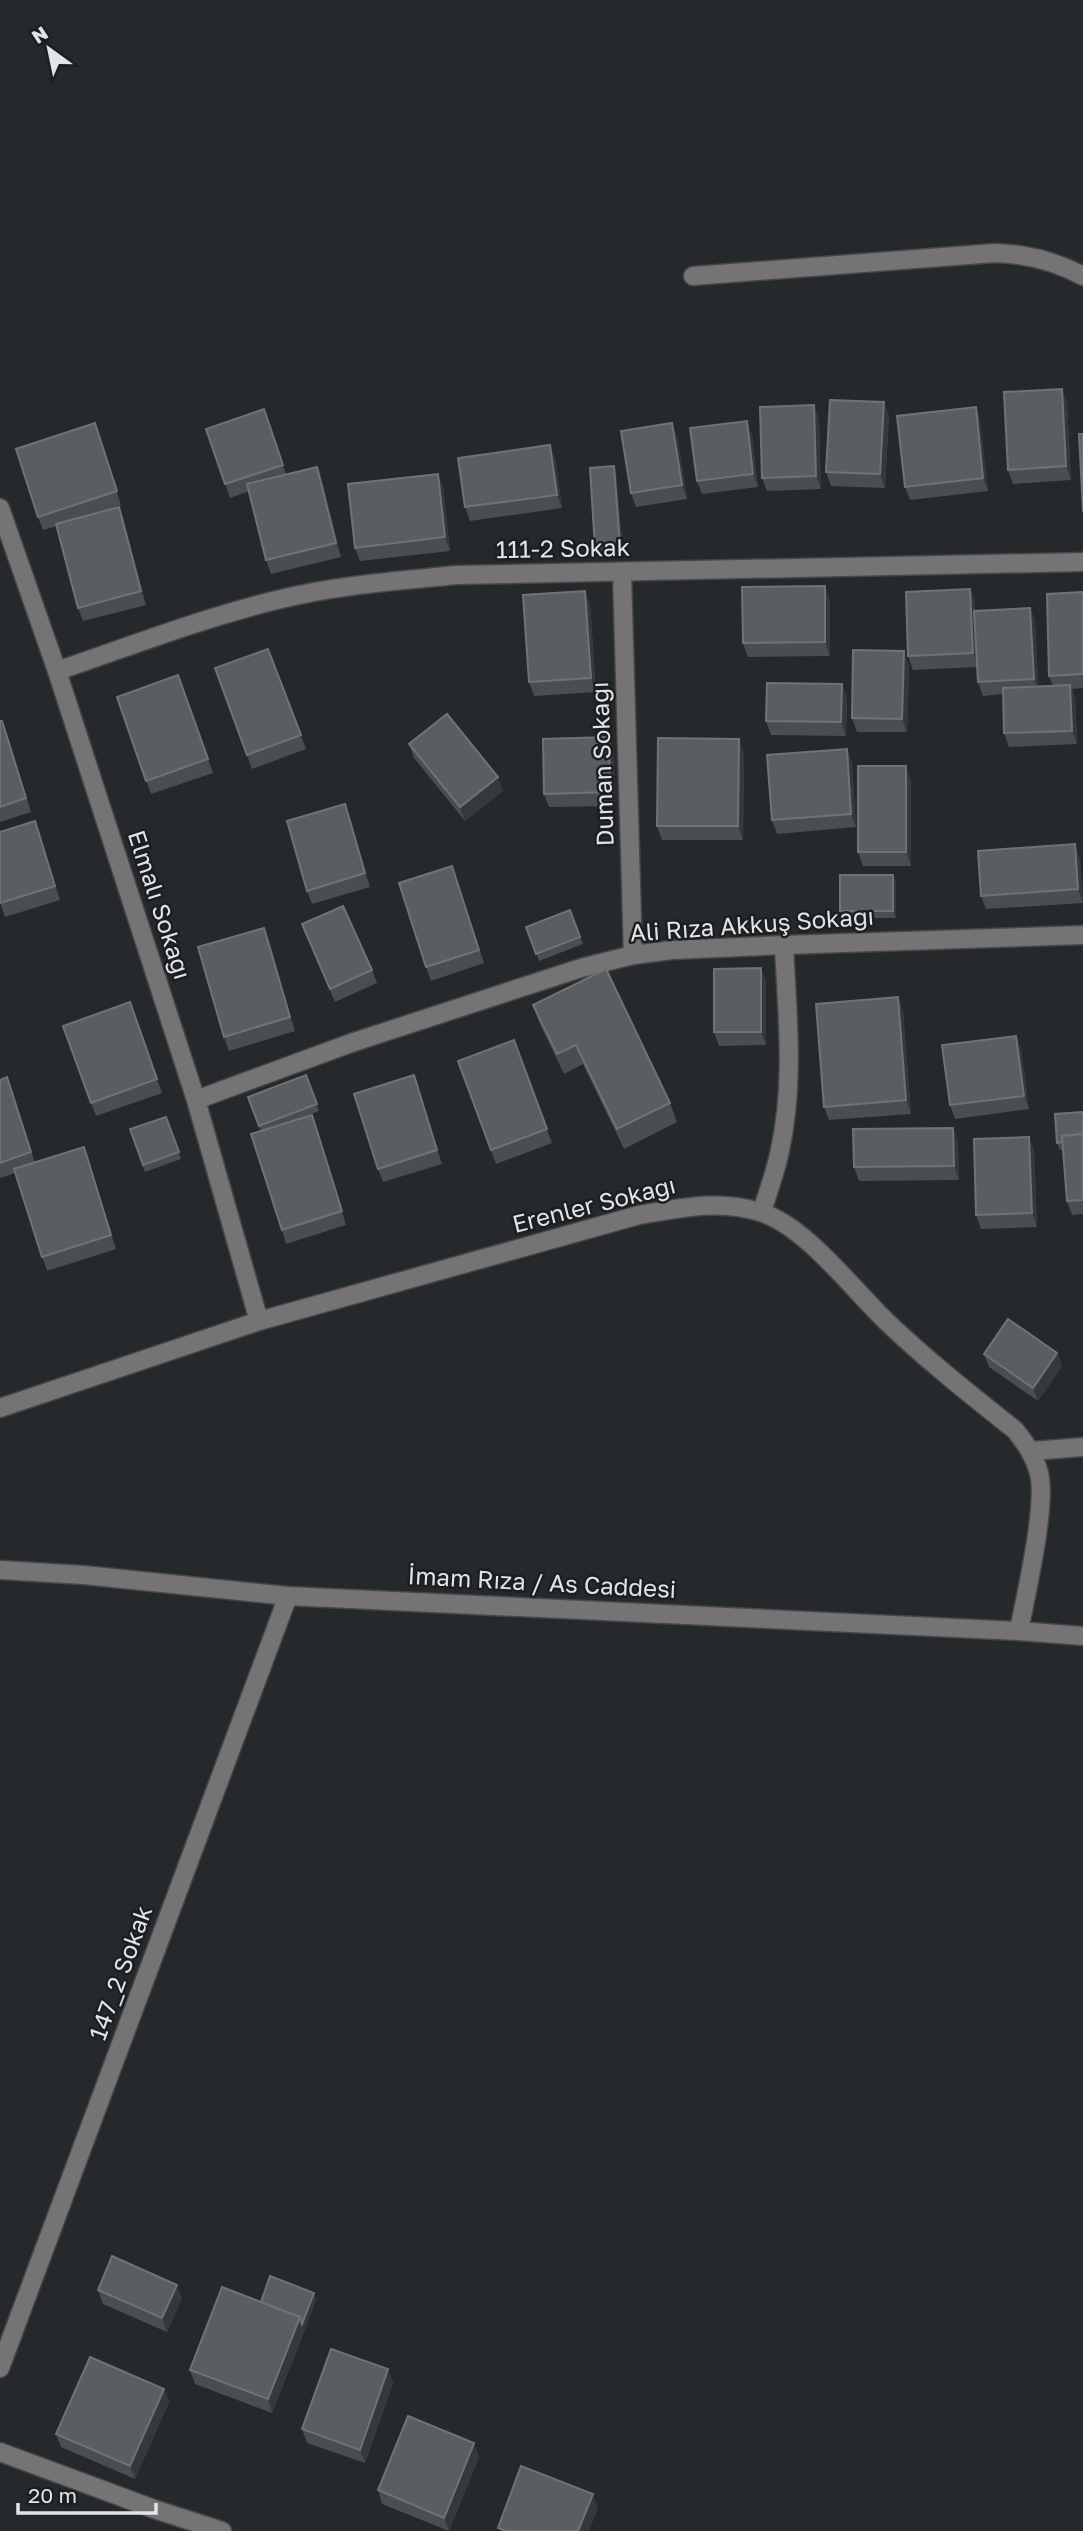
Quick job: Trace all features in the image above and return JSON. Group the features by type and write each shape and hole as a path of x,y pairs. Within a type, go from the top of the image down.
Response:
{"street":[{"path":"693,276 995,253 1041,258 1063,265 1083,276"},
{"name":"Elmalı Sokağı","path":"0,508 57,671 196,1100 259,1321"},
{"name":"111-2 Sokak","path":"57,671 230,612 284,598 354,586 456,575 1083,562"},
{"name":"Duman Sokağı","path":"622,573 633,954"},
{"name":"Ali Rıza Akkuş Sokağı","path":"196,1100 351,1043 581,968 633,954 784,945 1083,935"},
{"path":"762,1212 780,1151 787,1109 789,1069 784,945"},
{"name":"Erenler Sokağı","path":"0,1408 259,1321 639,1215 699,1205 730,1205 762,1212 794,1230 889,1324 1015,1430 1032,1451 1040,1476 1039,1513 1019,1631"},
{"path":"1032,1451 1083,1447"},
{"name":"İmam Rıza / As Caddesi","path":"0,1570 83,1575 288,1596 1083,1636"},
{"name":"147_2 Sokak","path":"0,2368 288,1596"},
{"path":"0,2452 222,2531"}],"building":[{"path":"1062,389 1066,466 1008,470 1004,392"},
{"path":"830,400 884,402 880,474 826,472"},
{"path":"814,405 816,476 762,478 760,407"},
{"path":"976,407 983,478 905,487 897,416"},
{"path":"264,409 283,465 225,484 206,429"},
{"path":"747,421 753,474 697,481 690,428"},
{"path":"95,423 117,491 38,517 16,449"},
{"path":"672,423 682,485 631,493 621,431"},
{"path":"1079,434 1083,434 1083,512"},
{"path":"550,445 557,495 465,507 458,458"},
{"path":"614,466 620,545 595,548 590,468"},
{"path":"317,467 336,543 266,560 247,484"},
{"path":"438,474 445,537 355,548 348,484"},
{"path":"119,507 141,591 78,608 56,524"},
{"path":"825,586 825,642 743,643 742,587"},
{"path":"970,589 973,653 908,656 906,592"},
{"path":"585,591 591,678 529,682 523,595"},
{"path":"1083,592 1083,674 1049,676 1047,594"},
{"path":"1030,608 1034,679 978,682 974,611"},
{"path":"268,649 301,735 247,755 215,668"},
{"path":"853,650 904,651 902,719 852,718"},
{"path":"178,675 208,759 146,781 117,697"},
{"path":"767,683 842,684 841,722 766,721"},
{"path":"1070,685 1072,731 1004,733 1003,688"},
{"path":"447,714 498,777 460,807 409,744"},
{"path":"0,721 26,798 0,807"},
{"path":"609,737 610,792 544,794 543,739"},
{"path":"658,738 739,739 738,826 657,826"},
{"path":"847,749 851,814 772,820 767,755"},
{"path":"858,766 906,766 906,852 858,852"},
{"path":"345,804 365,873 307,891 287,821"},
{"path":"35,821 55,886 0,903 0,832"},
{"path":"1075,844 1078,889 981,896 978,851"},
{"path":"452,866 479,950 426,967 399,883"},
{"path":"840,875 893,875 893,911 840,911"},
{"path":"343,906 372,970 330,989 302,924"},
{"path":"570,910 580,937 536,954 526,927"},
{"path":"264,928 290,1017 224,1037 198,947"},
{"path":"761,968 761,1032 714,1032 714,969"},
{"path":"606,969 670,1103 617,1129 576,1045 557,1054 533,1005"},
{"path":"898,997 906,1100 824,1107 816,1004"},
{"path":"130,1002 157,1079 91,1103 63,1026"},
{"path":"1016,1036 1024,1096 950,1105 942,1045"},
{"path":"514,1040 547,1129 491,1150 458,1061"},
{"path":"306,1075 317,1104 259,1126 248,1097"},
{"path":"414,1075 437,1150 378,1169 354,1094"},
{"path":"7,1077 31,1152 0,1163 0,1080"},
{"path":"1083,1112 1083,1134 1062,1136 1063,1142 1057,1143 1055,1114"},
{"path":"312,1115 342,1211 282,1230 251,1134"},
{"path":"166,1117 179,1152 143,1165 130,1129"},
{"path":"953,1128 954,1166 854,1167 853,1129"},
{"path":"1083,1134 1083,1200 1067,1201 1062,1136"},
{"path":"1029,1137 1032,1213 976,1215 974,1139"},
{"path":"84,1147 111,1235 42,1257 14,1169"},
{"path":"1008,1319 1057,1353 1033,1388 984,1354"},
{"path":"112,2256 177,2285 162,2318 98,2290"},
{"path":"270,2276 314,2293 302,2324 300,2317 261,2302"},
{"path":"222,2287 300,2317 268,2399 190,2370"},
{"path":"331,2349 388,2369 360,2450 302,2429"},
{"path":"90,2357 164,2389 130,2466 56,2434"},
{"path":"408,2416 474,2443 444,2518 378,2490"},
{"path":"521,2466 593,2494 578,2531 506,2531 498,2528"}]}
